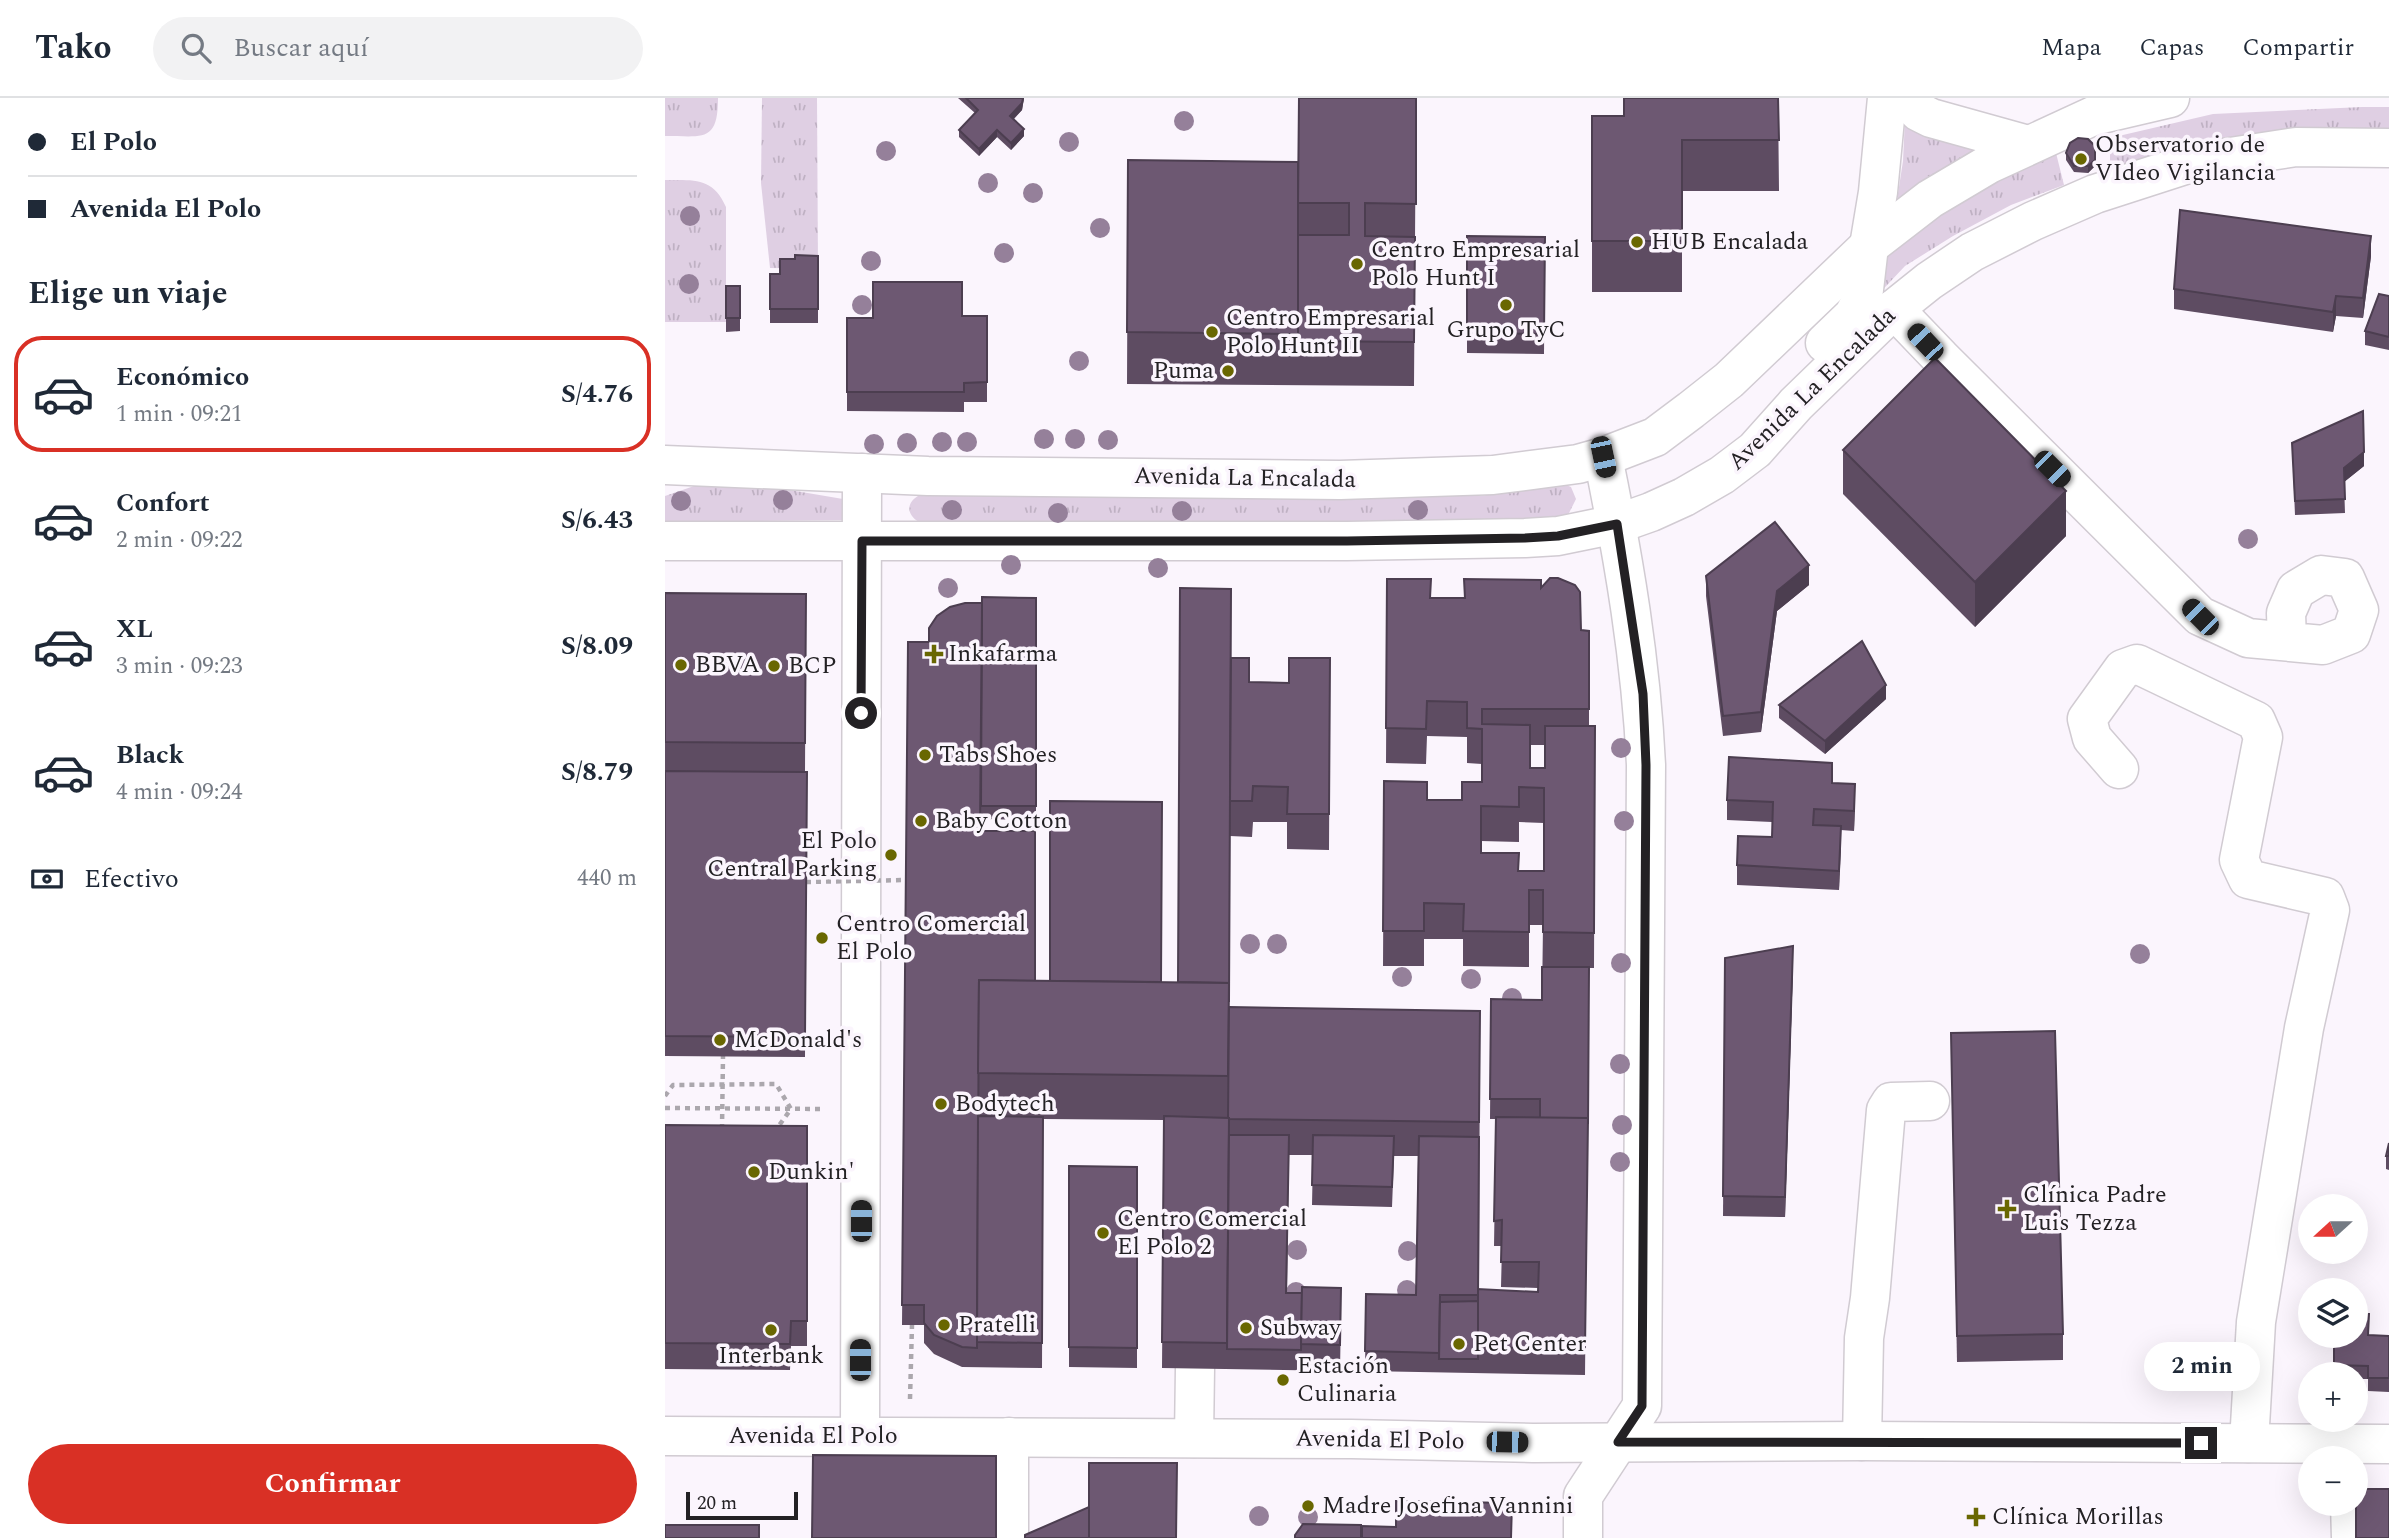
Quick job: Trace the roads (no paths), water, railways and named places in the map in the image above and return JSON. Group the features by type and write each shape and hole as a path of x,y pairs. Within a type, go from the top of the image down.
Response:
{"main road":[{"path":"1755,450 1786,392 1807,360 1853,316 1863,298 1878,192 1887,98"},
{"path":"1905,98 1919,112 1931,118 2028,145"},
{"name":"Avenida La Encalada","path":"671,469 1341,480 1493,475 1549,470 1603,457 1655,437 1691,410 1729,380 1869,246 1930,199 2028,145 2093,116 2170,98"},
{"name":"Avenida La Encalada","path":"665,541 1347,541 1558,536 1617,524 1684,497 1722,475 1755,450 1795,404 1894,309 1972,252 2033,221 2095,194 2191,163 2296,147 2389,148"},
{"path":"1894,309 2200,617 2248,638 2287,641"},
{"path":"1583,1538 1583,1496 1642,1406 1646,765 1643,694 1617,524 1603,457"},
{"path":"860,1436 862,473"},
{"path":"2119,769 2092,738 2087,719 2123,669 2137,664 2256,721 2263,737 2238,860 2248,879 2325,897 2330,910 2304,1028 2256,1322 2249,1443"},
{"path":"1861,1441 1864,1338 1870,1298 1886,1110 1891,1102 1930,1101"},
{"path":"1194,1438 1195,1368"},
{"name":"Avenida El Polo","path":"665,1436 2249,1443 2298,1447"},
{"path":"1009,1437 1009,1538"},
{"name":"Avenida El Polo","path":"2368,1448 2389,1444"},
{"path":"2350,1516 2351,1538"}],"place":[{"name":"Observatorio de VIdeo Vigilancia","path":"2081,159"},
{"name":"HUB Encalada","path":"1637,242"},
{"name":"Centro Empresarial Polo Hunt I","path":"1357,264"},
{"name":"Grupo TyC","path":"1506,305"},
{"name":"Centro Empresarial Polo Hunt II","path":"1212,332"},
{"name":"Puma","path":"1228,371"},
{"name":"Inkafarma","path":"934,654"},
{"name":"BBVA","path":"681,665"},
{"name":"BCP","path":"774,666"},
{"name":"Tabs Shoes","path":"925,755"},
{"name":"Baby Cotton","path":"921,821"},
{"name":"El Polo Central Parking","path":"891,855"},
{"name":"Centro Comercial El Polo","path":"822,938"},
{"name":"McDonald's","path":"720,1040"},
{"name":"Bodytech","path":"941,1104"},
{"name":"Dunkin'","path":"754,1172"},
{"name":"Clínica Padre Luis Tezza","path":"2007,1209"},
{"name":"Centro Comercial El Polo 2","path":"1103,1233"},
{"name":"Pratelli","path":"944,1325"},
{"name":"Subway","path":"1246,1328"},
{"name":"Interbank","path":"771,1330"},
{"name":"Pet Center","path":"1459,1344"},
{"name":"Estación Culinaria","path":"1283,1380"},
{"name":"Madre Josefina Vannini","path":"1308,1506"},
{"name":"Clínica Morillas","path":"1976,1517"}]}
